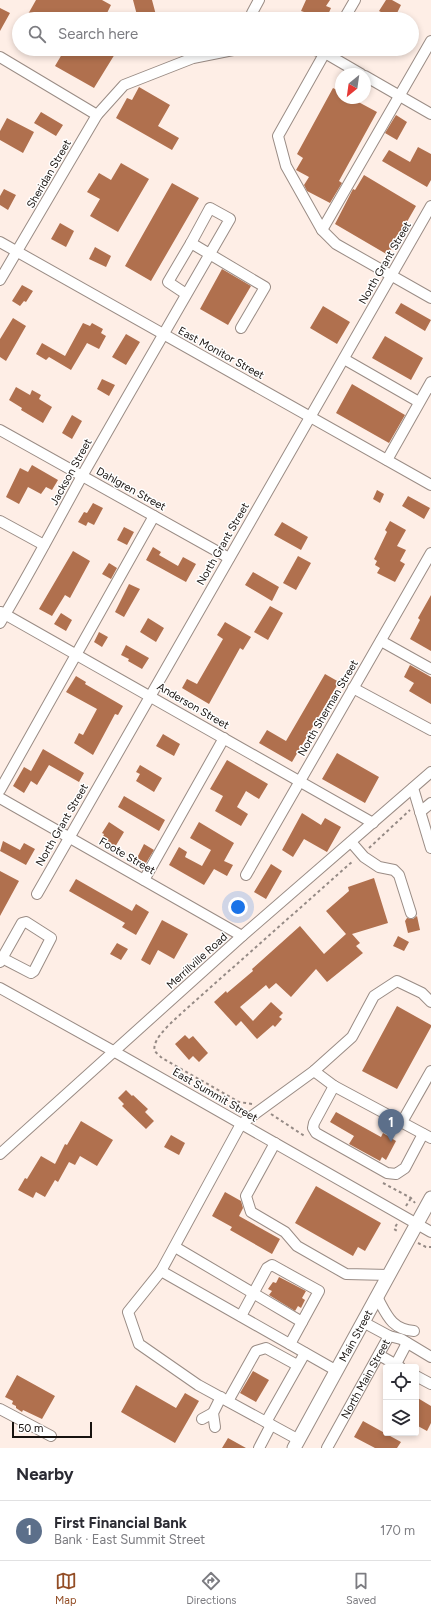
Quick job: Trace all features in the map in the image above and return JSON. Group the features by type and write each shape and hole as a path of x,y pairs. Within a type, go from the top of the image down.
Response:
{"main road":[{"path":"417,1224 431,1198"},
{"name":"Main Street","path":"297,1444 417,1224"}],"street":[{"path":"253,12 259,0"},
{"path":"348,12 355,0"},
{"path":"322,230 431,42"},
{"name":"Sheridan Street","path":"0,280 18,252 97,115 124,85 192,58 202,56"},
{"path":"323,56 278,136 286,166 322,230 336,244 431,298"},
{"path":"334,56 352,68"},
{"path":"0,57 97,115"},
{"path":"371,79 431,114"},
{"name":"North Grant Street","path":"37,894 431,206"},
{"name":"Jackson Street","path":"0,624 3,613 44,545 163,334 230,219 210,208 191,243"},
{"name":"East Monitor Street","path":"0,242 431,485"},
{"path":"186,294 168,282 191,243 265,287 241,328"},
{"path":"344,358 419,402"},
{"path":"387,460 431,382"},
{"name":"Dahlgren Street","path":"0,430 229,558"},
{"path":"0,790 154,516"},
{"path":"0,521 44,545"},
{"name":"North Sherman Street","path":"246,874 431,554"},
{"name":"Anderson Street","path":"3,613 373,823"},
{"path":"381,640 431,669"},
{"path":"353,688 431,730"},
{"path":"144,880 224,738"},
{"name":"Merrillville Road","path":"0,1154 242,936 431,772"},
{"path":"413,788 431,848"},
{"name":"Foote Street","path":"0,798 242,936"},
{"path":"419,808 431,803"},
{"path":"351,842 362,854 379,867 394,870 398,875 411,913"},
{"path":"26,922 49,936 51,940 34,971 31,973 1,960 22,923 26,922"},
{"path":"297,1444 268,1424 198,1385 139,1344 128,1312 161,1271 241,1124 314,1071 352,1037 374,996 397,981 422,993 431,1002"},
{"name":"East Summit Street","path":"0,988 431,1232"},
{"path":"314,1071 334,1086 428,1135 405,1168 396,1174 387,1174 316,1133 313,1128 314,1123 334,1086"},
{"path":"402,1122 431,1071"},
{"path":"275,1143 246,1196 251,1212 285,1232 297,1246 346,1274 389,1275"},
{"path":"174,1247 302,1322"},
{"path":"241,1316 267,1268 272,1265 319,1291 290,1344"},
{"path":"161,1271 337,1371"},
{"path":"377,1297 394,1324 403,1330 414,1331"},
{"name":"North Main Street","path":"327,1448 389,1336 363,1322"},
{"path":"389,1336 401,1340 431,1357"},
{"path":"399,1364 407,1343"},
{"path":"202,1419 213,1413 225,1399 256,1351 266,1348 297,1366"},
{"path":"260,1448 268,1424 305,1353"},
{"path":"379,1355 395,1364"},
{"path":"419,1378 431,1384"},
{"path":"0,1409 51,1436"},
{"path":"213,1413 215,1427"}],"path":[{"path":"307,1138 302,1133 262,1109 251,1103 239,1102 162,1058 155,1051 154,1044 159,1035 185,1010 362,854 419,808"},
{"path":"378,1180 411,1198"}],"building":[{"path":"36,0 102,0 111,5 108,12 29,12"},
{"path":"133,0 152,0 155,12 136,12"},
{"path":"306,0 330,0 326,6 331,8 329,12 301,11"},
{"path":"386,0 392,0 401,5 398,12 379,11"},
{"path":"0,8 10,13 0,31"},
{"path":"61,56 114,56 94,88 55,66"},
{"path":"139,87 170,105 158,126 179,138 172,150 116,118 127,98 132,100"},
{"path":"333,88 335,89 335,104 362,104 377,112 339,181 342,183 330,203 307,191 304,185 309,177 296,170 303,158 297,154"},
{"path":"41,112 63,125 56,136 34,123"},
{"path":"396,115 407,122 397,140 385,133"},
{"path":"7,118 34,132 23,153 0,140 0,131"},
{"path":"418,147 431,154 431,180 427,187 382,161 389,150 410,162"},
{"path":"121,163 149,179 118,232 90,216 100,199 87,192 99,173 111,180"},
{"path":"364,175 416,206 388,255 335,224 353,189 355,190"},
{"path":"172,183 199,198 151,281 125,266"},
{"path":"4,189 16,195 8,210 0,205 0,196"},
{"path":"60,223 74,231 66,247 51,239"},
{"path":"95,247 111,256 106,267 89,259"},
{"path":"222,269 251,286 228,325 200,309"},
{"path":"22,285 33,291 26,302 24,301 20,306 12,301"},
{"path":"401,303 431,320 425,331 395,313"},
{"path":"323,306 350,322 337,344 310,328"},
{"path":"13,318 26,326 6,361 0,357 0,339"},
{"path":"83,323 90,326 92,323 103,329 101,333 106,336 99,349 87,343 71,370 49,357 46,360 36,354 42,343 65,356"},
{"path":"126,334 140,342 126,365 112,357"},
{"path":"385,336 423,358 411,380 372,358"},
{"path":"102,379 115,385 109,396 97,389"},
{"path":"352,384 405,415 389,443 336,413"},
{"path":"16,387 30,395 32,390 41,395 39,399 52,407 43,423 21,410 22,408 9,400"},
{"path":"72,415 82,421 72,439 62,433"},
{"path":"32,465 58,480 52,490 46,487 41,494 28,487 19,504 6,497 20,468 28,472"},
{"path":"377,490 384,494 380,503 373,499"},
{"path":"408,496 430,508 424,519 402,506"},
{"path":"93,503 103,508 94,525 88,522 86,526 78,522 84,512 87,513"},
{"path":"390,521 406,530 397,546 406,550 400,561 405,564 395,582 377,573 380,568 375,565 377,561 374,559 387,532 385,530"},
{"path":"282,522 308,537 301,550 274,535"},
{"path":"124,527 134,532 127,545 117,540"},
{"path":"153,547 161,552 159,555 178,566 183,557 196,564 186,582 146,560"},
{"path":"73,551 90,561 70,598 65,595 52,616 39,609"},
{"path":"298,556 311,563 296,590 283,583"},
{"path":"109,563 117,568 111,579 102,574"},
{"path":"253,572 279,587 272,601 245,585"},
{"path":"129,584 140,589 124,617 115,612"},
{"path":"431,595 431,651 410,639 420,620 418,618"},
{"path":"270,606 283,613 268,640 254,632"},
{"path":"61,613 72,620 66,631 54,624"},
{"path":"148,618 164,628 156,642 140,632"},
{"path":"225,622 251,637 243,650 240,648 209,704 182,688 187,679 197,684 223,639 217,635"},
{"path":"99,632 108,637 102,647 94,642"},
{"path":"126,645 149,658 142,669 121,655"},
{"path":"410,665 431,677 431,704 409,691 414,683 404,677"},
{"path":"325,674 339,682 292,762 259,743 267,730 286,741"},
{"path":"76,676 86,682 85,684 123,706 118,715 115,714 93,755 74,743 79,733 83,735 97,709 66,692"},
{"path":"163,734 180,744 174,756 156,746"},
{"path":"43,749 84,773 79,782 49,765 37,785 31,781 24,793 13,786 24,767 31,771"},
{"path":"337,753 379,777 365,803 322,779"},
{"path":"227,760 268,784 259,799 246,791 237,807 248,814 241,826 215,811 223,796 210,789"},
{"path":"140,765 162,778 154,792 136,781 140,774 136,772"},
{"path":"124,796 165,820 159,831 118,807"},
{"path":"302,813 321,825 325,818 341,827 327,852 304,839 293,857 282,850"},
{"path":"109,822 124,832 115,847 102,839 104,834 102,833"},
{"path":"199,822 234,843 224,861 233,865 227,876 214,869 204,885 169,865 179,847 187,852 185,857 202,866 211,850 190,838"},
{"path":"3,841 20,850 24,843 35,849 26,865 0,851"},
{"path":"144,844 154,850 146,863 137,858"},
{"path":"271,864 282,871 266,899 254,892"},
{"path":"0,871 19,881 0,916"},
{"path":"374,878 388,923 352,934 360,943 356,946 363,953 327,982 316,969 291,997 276,983 269,989 266,985 240,1007 253,1021 271,1002 283,1013 279,1017 282,1019 275,1027 273,1025 257,1039 241,1021 236,1026 214,1002 253,971 252,969 300,926 324,954 346,934 326,911 349,891 348,887"},
{"path":"76,879 132,911 136,904 149,912 136,935 122,927 125,923 69,891"},
{"path":"417,916 420,930 408,933 405,921 407,918 413,919"},
{"path":"162,920 188,934 174,959 158,950 150,965 141,960"},
{"path":"398,936 409,942 404,951 393,946"},
{"path":"117,943 128,949 121,960 110,954"},
{"path":"397,1006 431,1025 431,1027 397,1089 362,1071"},
{"path":"185,1035 189,1039 193,1036 208,1053 199,1062 193,1056 189,1060 175,1044"},
{"path":"126,1090 148,1109 145,1112 154,1121 146,1129 122,1106 124,1104 118,1098"},
{"path":"336,1112 381,1137 383,1133 396,1141 386,1160 382,1157 380,1161 349,1144 354,1136 330,1122"},
{"path":"81,1121 113,1140 97,1166 80,1156 75,1165 69,1162 58,1182 55,1180 45,1197 36,1192 33,1198 18,1190 25,1178 27,1179 41,1156 55,1164 65,1144 67,1145"},
{"path":"171,1135 185,1143 179,1155 164,1147"},
{"path":"316,1186 381,1223 365,1251 358,1247 353,1256 295,1223"},
{"path":"225,1192 241,1201 243,1208 239,1216 280,1239 272,1254 230,1230 232,1227 212,1216"},
{"path":"279,1277 306,1291 302,1298 305,1300 301,1308 298,1306 295,1311 269,1295 272,1291 268,1289 273,1282 276,1283"},
{"path":"253,1371 269,1380 256,1402 240,1393"},
{"path":"17,1375 55,1396 42,1419 23,1410 22,1412 12,1404 13,1401 5,1397"},
{"path":"136,1385 176,1408 185,1393 199,1401 175,1443 121,1412"},
{"path":"419,1399 431,1406 431,1423 427,1431 419,1427"},
{"path":"363,1421 383,1432 383,1436 390,1436 401,1442 397,1448 375,1448 354,1437"},
{"path":"228,1438 246,1448 222,1448"}],"place":[{"name":"First Financial Bank","path":"391,1142"}]}
